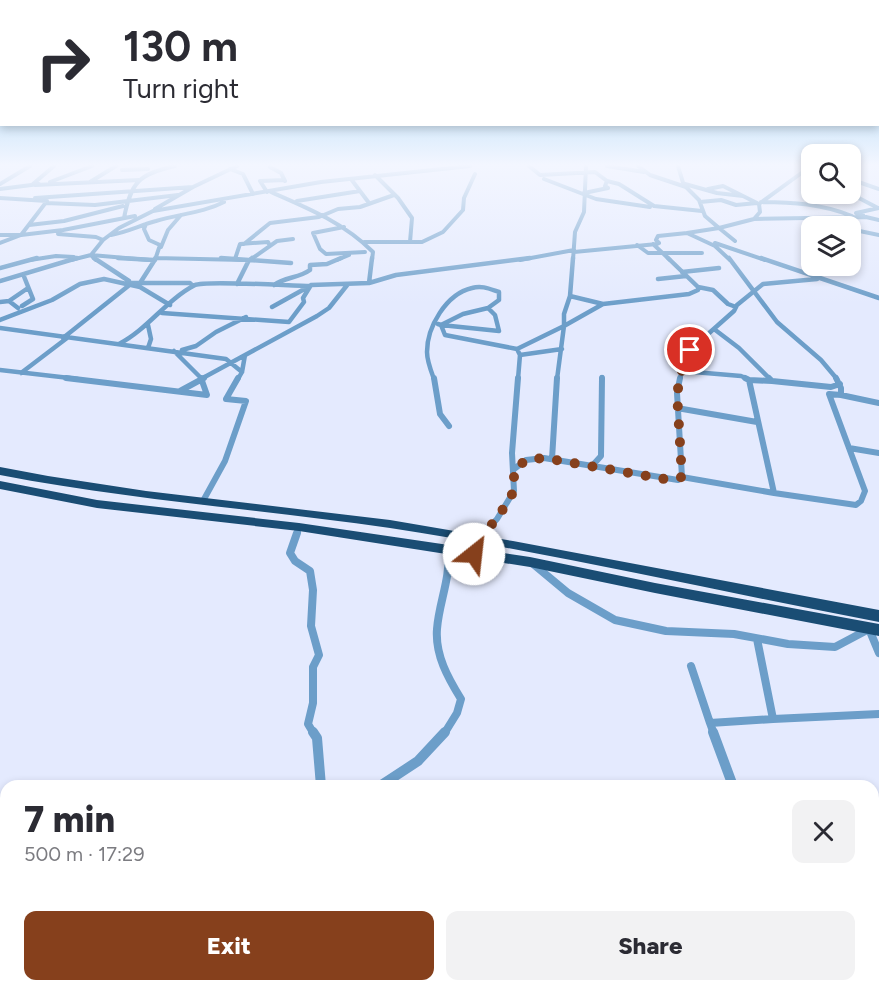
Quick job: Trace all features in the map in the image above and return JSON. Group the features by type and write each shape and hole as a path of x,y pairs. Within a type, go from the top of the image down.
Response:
{"highway":[{"path":"0,471 106,490 340,517 477,540 879,616"},
{"path":"0,485 97,504 299,527 530,562 874,630"},
{"path":"335,532 340,517"}],"street":[{"path":"21,235 39,212"},
{"path":"29,225 64,221 96,212"},
{"path":"124,218 125,212"},
{"path":"110,235 193,212"},
{"path":"319,212 344,226 373,252 369,283"},
{"path":"235,259 240,244 244,244 270,223 313,218 334,212"},
{"path":"407,212 412,218 410,242"},
{"path":"364,242 410,242 430,239 443,232 461,212"},
{"path":"552,459 557,376 562,349 564,314 570,296 575,232 584,212"},
{"path":"703,212 735,241"},
{"path":"754,219 760,212"},
{"path":"859,212 856,213 879,220"},
{"path":"0,243 21,235 63,230 147,213"},
{"path":"91,255 103,240 147,213"},
{"path":"140,283 144,272 161,248 168,230 181,215"},
{"path":"861,217 868,217"},
{"path":"118,345 130,340 198,283 310,285 369,283 396,275 574,251 653,244 659,243 656,240 658,236 719,228 754,219 800,219"},
{"path":"146,224 144,229 149,240 157,243 161,248"},
{"path":"344,226 313,233 320,249 326,254 365,252"},
{"path":"861,231 879,235"},
{"path":"36,232 81,235 103,240"},
{"path":"687,233 817,279 879,298"},
{"path":"0,235 21,235"},
{"path":"237,284 250,260 269,244 281,239 293,239"},
{"path":"712,243 736,266 782,327 815,355 840,384 841,395"},
{"path":"244,244 269,244"},
{"path":"653,244 698,287 713,290 728,304 736,307"},
{"path":"637,245 648,253 702,253"},
{"path":"274,285 280,279 289,276 297,277 310,272 310,265 327,264 352,253"},
{"path":"91,255 94,260 114,269 130,282 154,292 170,305"},
{"path":"0,281 91,255 123,259 235,259 291,263"},
{"path":"0,268 56,256 74,258 72,259"},
{"path":"658,279 719,268"},
{"path":"0,320 33,298 23,274"},
{"path":"9,301 19,309 50,302 82,283 109,279 193,285"},
{"path":"682,477 677,393 682,371 678,360 682,353 690,350 763,284 817,279"},
{"path":"272,307 318,281"},
{"path":"21,373 130,282"},
{"path":"180,391 317,316 342,294 348,284"},
{"path":"162,313 246,317 289,322 304,303 303,298 310,285"},
{"path":"438,324 463,314 488,308 499,300 500,292 482,286 459,292 443,308 428,344 427,354 440,417 449,426"},
{"path":"570,296 590,303 603,304 689,294 698,290 698,287"},
{"path":"0,302 9,301 28,288"},
{"path":"518,352 603,304"},
{"path":"438,324 500,331 495,315 488,308"},
{"path":"174,351 187,350 246,317"},
{"path":"438,324 445,335 518,352 562,349"},
{"path":"148,325 151,339 148,348"},
{"path":"0,328 226,360 242,372"},
{"path":"714,328 739,348 772,381"},
{"path":"0,370 207,395 202,379 174,351"},
{"path":"474,554 477,540 497,519 514,491 512,453 518,352"},
{"path":"203,501 225,461 246,401 226,399 242,372 245,354"},
{"path":"682,371 831,387 840,384"},
{"path":"592,466 601,456 602,377"},
{"path":"749,380 774,493"},
{"path":"514,470 526,460 552,459 670,480 682,477 856,505 861,501 865,490 829,394 879,403"},
{"path":"677,408 757,422"},
{"path":"849,448 879,453"},
{"path":"299,527 290,553 295,561 310,571 313,590 311,626 319,656 313,668 313,703 308,724 317,738 320,780"},
{"path":"391,780 415,762 441,737 458,712 460,699 447,678 437,629 450,578 448,550"},
{"path":"530,562 568,593 615,620 666,632 735,634 788,644 835,646 874,630 879,652"},
{"path":"757,639 773,719"},
{"path":"691,666 731,780"},
{"path":"710,723 879,714"}],"route":[{"path":"474,554 477,540 497,519 514,491 514,470 517,465 526,460 544,458 670,480 678,480 682,477 677,425 677,393 682,371 678,360 682,353 690,350"}]}
